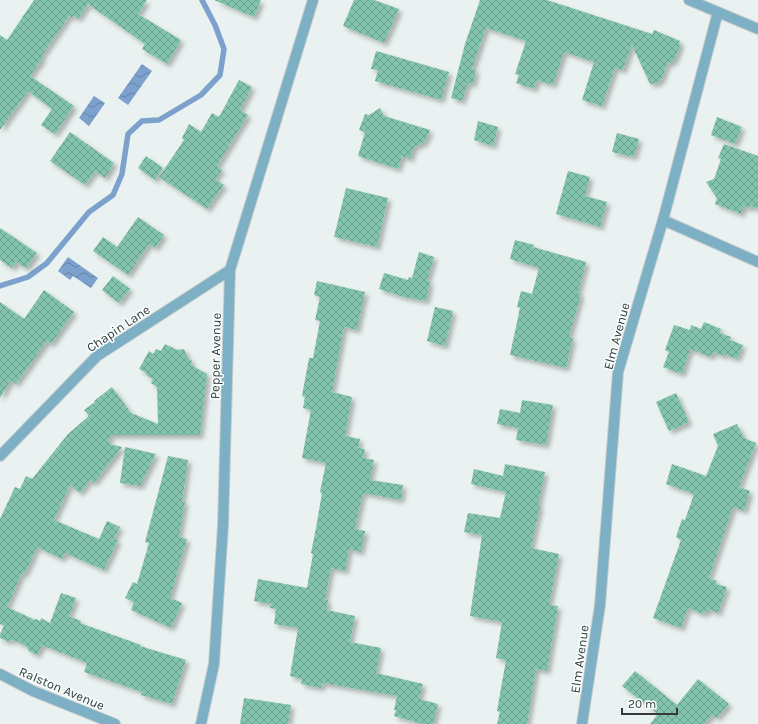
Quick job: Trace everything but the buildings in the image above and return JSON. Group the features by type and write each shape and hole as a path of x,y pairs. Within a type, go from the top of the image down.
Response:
{"street":[{"name":"Pepper Avenue","path":"201,724 214,664 224,526 230,270 313,0"},
{"path":"689,0 758,29"},
{"name":"Elm Avenue","path":"582,724 600,605 618,372 662,220 718,12"},
{"path":"662,220 758,262"},
{"name":"Chapin Lane","path":"0,456 97,356 230,270"},
{"name":"Ralston Avenue","path":"0,674 33,691 115,724"}],"water":[{"path":"142,64 152,71 128,105 118,98"},
{"path":"94,96 105,103 89,126 79,118"},
{"path":"68,257 98,278 91,288 73,276 70,280 58,271"}],"waterway":[{"path":"0,286 28,277 47,263 89,212 113,195 122,174 128,134 142,121 159,120 201,95 220,75 224,49 215,25 202,0"}]}
